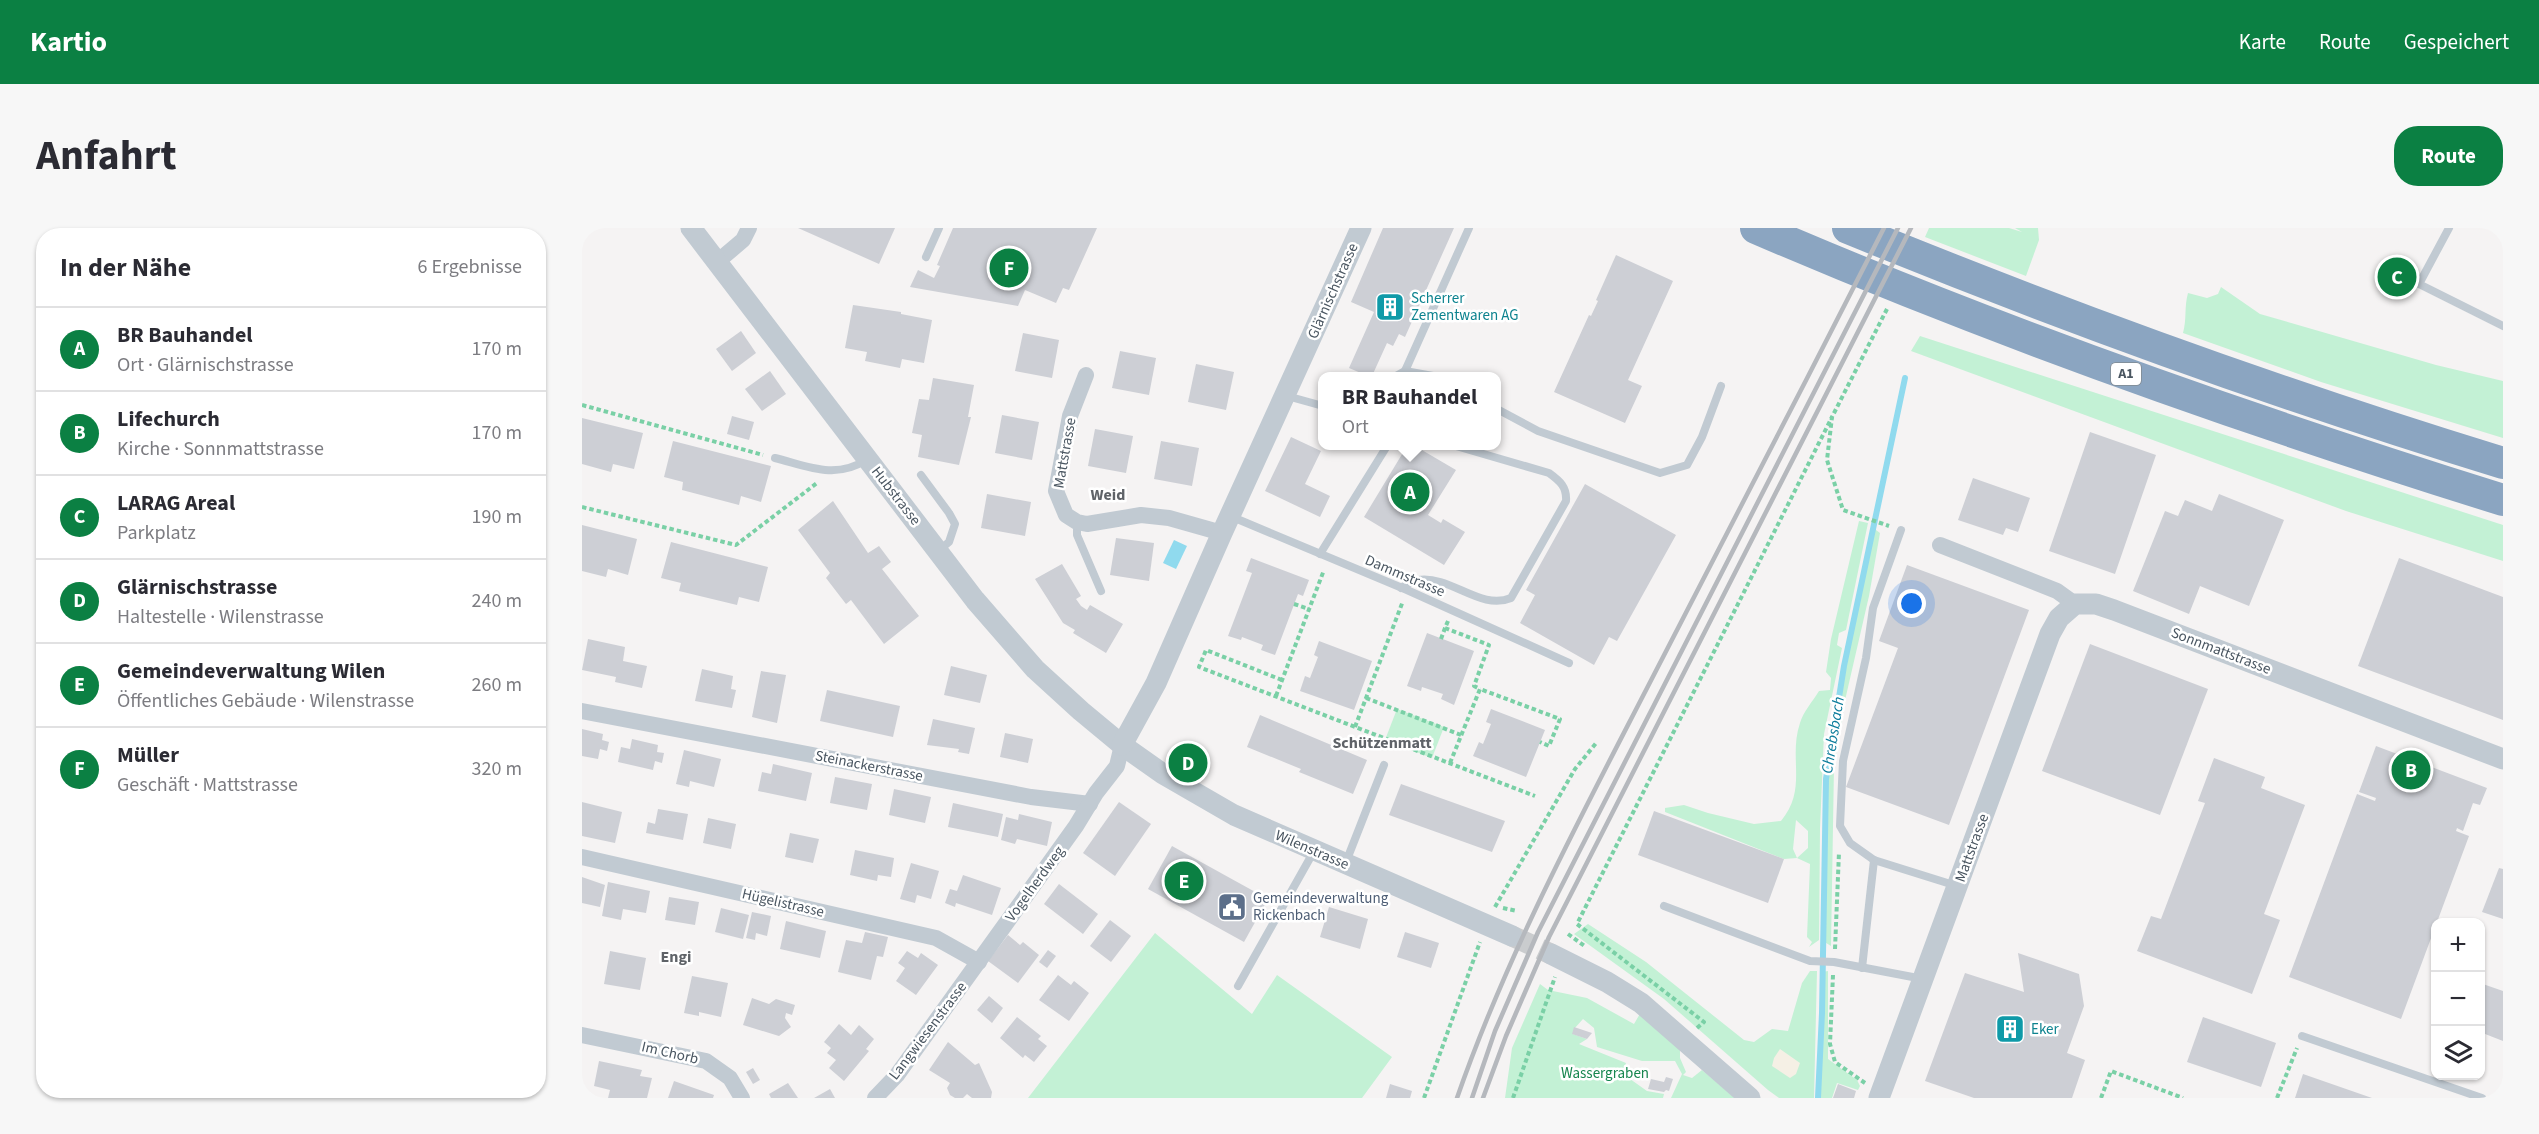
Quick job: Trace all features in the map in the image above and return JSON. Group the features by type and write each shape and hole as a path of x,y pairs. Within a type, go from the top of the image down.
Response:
{"highway":[{"name":"A1","path":"1756,228 1919,295 2172,391 2333,446 2503,500"},
{"name":"A1","path":"1848,228 2032,302 2193,361 2503,463"}],"street":[{"name":"Hubstrasse","path":"691,228 975,600 1035,669 1122,745"},
{"path":"717,262 743,240 749,228"},
{"name":"Glärnischstrasse","path":"1122,745 1156,683 1361,228"},
{"name":"Mattstrasse","path":"1077,522 1066,515 1056,491 1070,417 1086,375"},
{"path":"1077,522 1088,524 1141,515 1226,525"},
{"name":"Sonnmattstrasse","path":"1940,545 2056,591 2075,604 2096,604 2114,610 2503,759"},
{"name":"Mattstrasse","path":"1879,1098 2050,634 2059,618 2075,604"},
{"name":"Steinackerstrasse","path":"582,711 1031,797 1090,804"},
{"path":"1090,804 1117,766 1122,745"},
{"name":"Wilenstrasse","path":"1122,745 1163,774 1234,815 1345,864 1483,931 1512,936"},
{"name":"Vogelherdweg","path":"979,962 1077,826 1090,804"},
{"name":"Hügelistrasse","path":"582,858 936,938 979,962"},
{"path":"1551,954 1607,982 1641,1003 1750,1098"},
{"name":"Langwiesenstrasse","path":"874,1098 897,1076 979,962"},
{"name":"Im Chorb","path":"582,1035 706,1061 729,1078 742,1098"}],"lane":[{"path":"926,257 939,228"},
{"path":"1402,372 1405,370 1469,228"},
{"path":"2449,228 2419,284 2503,326"},
{"path":"1405,370 1414,372"},
{"path":"1501,411 1538,431 1660,473 1687,465 1702,438 1721,386"},
{"path":"1286,395 1318,404"},
{"path":"1324,556 1385,450"},
{"path":"1404,589 1416,580 1426,579 1440,581 1492,601 1501,602 1511,598 1566,501 1566,491 1560,482 1549,473 1470,450"},
{"path":"775,458 831,472 856,466 867,459"},
{"path":"921,475 955,524 949,542 938,551"},
{"path":"1077,522 1077,535 1101,591"},
{"name":"Dammstrasse","path":"1226,525 1324,556 1569,663"},
{"path":"1901,530 1873,608 1866,657 1843,760 1840,826 1850,843 1874,860 1958,886"},
{"path":"1345,864 1384,765"},
{"path":"1238,986 1314,851"},
{"path":"1862,968 1874,860"},
{"path":"1664,906 1810,961 1834,962 1923,979"},
{"path":"2302,1036 2482,1098"}],"path":[{"path":"1693,1031 1704,1022 1576,924 1869,344"},
{"path":"582,405 775,458"},
{"path":"1832,417 1827,460 1843,510 1881,523"},
{"path":"582,507 736,545 831,472"},
{"path":"1276,696 1309,609 1324,556"},
{"path":"1355,727 1404,589"},
{"path":"1294,604 1309,609"},
{"path":"1441,639 1452,610"},
{"path":"1445,628 1489,645 1474,686 1560,719 1549,746 1540,742"},
{"path":"1282,680 1206,650 1199,667 1534,796"},
{"path":"1450,764 1480,689"},
{"path":"1366,698 1461,735"},
{"path":"1424,1098 1483,931 1575,769 1597,742"},
{"path":"1568,934 1577,940"},
{"path":"1513,1098 1546,998"},
{"path":"2277,1098 2302,1036"},
{"path":"2101,1098 2111,1071 2183,1098"}],"green space":[{"path":"1929,228 2009,228 2022,232 2015,228 2038,228 2039,240 2026,276 1925,237"},
{"path":"2221,287 2260,314 2436,365 2503,381 2503,438 2321,382 2183,333 2188,293 2207,298 2218,294"},
{"path":"1920,336 2503,525 2503,561 2346,511 1911,351"},
{"path":"1859,521 1868,523 1846,630 1839,633 1837,645 1842,648 1824,734 1819,940 1809,947 1812,942 1807,937 1810,864 1797,858 1784,859 1665,812 1665,808 1684,805 1754,824 1781,821 1794,797 1797,736 1801,719 1819,691 1830,690 1831,678 1826,672 1831,639","holes":["1796,820 1808,831 1808,848 1797,858 1793,849"]},
{"path":"1872,527 1880,533 1834,766 1831,946 1823,941 1823,937 1826,816 1831,744 1844,662"},
{"path":"1397,709 1444,727 1432,758 1385,740"},
{"path":"1588,924 1646,962 1744,1040 1754,1042 1772,1029 1788,1031 1802,983 1810,971 1817,971 1814,1098 1779,1098 1768,1090 1664,999 1574,934"},
{"path":"1155,933 1252,1014 1277,975 1392,1057 1362,1098 1028,1098"},
{"path":"1828,971 1828,1059 1857,1080 1860,1086 1858,1090 1837,1083 1832,1098 1820,1098 1822,972"},
{"name":"Wassergraben","path":"1540,984 1548,990 1587,998 1634,1024 1641,1012 1680,1046 1680,1058 1686,1072 1683,1075 1692,1078 1702,1070 1735,1098 1671,1098 1682,1074 1675,1061 1642,1061 1597,1047 1594,1028 1583,1019 1574,1029 1573,1034 1587,1039 1579,1044 1626,1063 1623,1074 1647,1091 1664,1094 1663,1098 1505,1098 1512,1048"}],"sand":[{"path":"1780,1049 1800,1063 1796,1074 1790,1078 1772,1066"}],"water":[{"path":"1174,540 1187,546 1176,569 1163,563"}],"building":[{"path":"798,228 895,228 879,264"},
{"path":"953,228 1097,228 1069,290 1063,288 1056,303 1025,290 1018,306 910,287 918,270 934,278 940,266 937,265"},
{"name":"Scherrer Zementwaren AG","path":"1383,228 1454,228 1405,337 1399,334 1393,346 1387,343 1374,372 1358,372 1349,368 1374,312 1351,302"},
{"path":"1616,255 1673,281 1628,380 1642,386 1625,423 1554,392 1589,315 1591,316 1598,301 1596,300"},
{"path":"853,305 901,312 901,314 932,320 924,363 902,359 900,368 865,361 867,352 845,348"},
{"path":"741,331 756,353 732,371 716,349"},
{"path":"1023,333 1059,340 1052,378 1015,371"},
{"path":"1120,351 1156,358 1149,395 1112,388"},
{"path":"1196,364 1234,372 1226,410 1188,402"},
{"path":"770,371 786,394 762,411 745,389"},
{"path":"933,378 974,385 968,417 971,417 959,465 918,457 922,435 912,433 919,399 929,400"},
{"path":"1002,415 1039,422 1032,460 995,453"},
{"path":"732,416 754,422 749,440 727,434"},
{"path":"582,418 643,433 634,469 613,464 611,472 582,464"},
{"path":"1095,429 1133,436 1126,473 1088,466"},
{"path":"2090,432 2156,455 2115,574 2049,551"},
{"path":"1291,437 1321,451 1305,484 1330,496 1320,517 1265,491"},
{"path":"673,441 771,466 761,502 741,496 739,505 682,490 683,482 664,477"},
{"path":"1161,441 1199,448 1192,486 1154,479"},
{"path":"1405,450 1422,450 1456,470 1428,515 1441,523 1443,519 1465,532 1444,565 1364,517"},
{"path":"1973,478 2030,498 2018,532 2006,528 2003,535 1958,520"},
{"path":"1585,484 1676,535 1617,641 1609,637 1594,665 1520,623 1535,595 1526,590"},
{"path":"987,494 1031,502 1025,536 981,528"},
{"path":"2219,494 2284,520 2249,606 2200,586 2189,614 2133,591 2165,511 2178,516 2185,500 2212,511"},
{"path":"833,501 868,553 879,546 891,562 882,569 919,616 884,644 851,600 846,604 826,578 830,573 798,530"},
{"path":"582,525 637,539 628,575 608,569 606,577 582,571"},
{"path":"1116,538 1154,543 1149,581 1110,575"},
{"path":"671,542 768,567 759,602 739,597 737,605 679,591 681,583 661,578"},
{"path":"1251,558 1309,580 1303,596 1298,594 1275,655 1261,650 1263,645 1242,637 1241,640 1228,636 1252,573 1246,571"},
{"path":"2399,558 2503,597 2503,720 2358,666"},
{"path":"1062,564 1081,596 1076,599 1081,606 1087,610 1090,605 1123,624 1106,653 1073,633 1075,630 1063,623 1035,579"},
{"path":"1907,565 2029,610 1949,825 1846,787 1898,648 1879,641"},
{"path":"1427,633 1474,651 1454,705 1441,699 1443,694 1422,687 1421,691 1407,686"},
{"path":"588,639 625,647 623,661 647,666 642,688 615,682 616,677 582,670"},
{"path":"1319,641 1372,661 1354,710 1300,691 1305,676 1310,678 1318,657 1314,655"},
{"path":"2090,644 2208,689 2160,815 2042,771"},
{"path":"951,666 987,675 980,703 944,695"},
{"path":"702,669 733,676 731,689 736,690 732,708 695,701"},
{"path":"761,671 786,675 777,723 752,717"},
{"path":"827,690 900,706 893,737 820,721"},
{"path":"1491,709 1545,730 1526,777 1473,756 1479,742 1483,744 1491,724 1486,722"},
{"path":"1260,715 1367,760 1353,794 1247,747"},
{"path":"933,719 975,728 969,754 958,752 959,749 927,745"},
{"path":"582,729 603,734 602,740 609,742 607,751 600,749 598,759 582,756"},
{"path":"1005,733 1033,739 1028,763 1000,757"},
{"path":"632,739 658,745 657,752 664,753 662,763 655,761 653,770 618,762 621,747 630,749"},
{"path":"2376,746 2487,788 2480,805 2473,803 2463,831 2457,828 2456,831 2469,836 2439,918 2431,918 2431,938 2401,1019 2289,977 2357,794 2375,801 2376,798 2359,792"},
{"path":"684,750 721,759 714,787 690,781 689,787 676,784"},
{"path":"2214,758 2265,777 2261,788 2305,805 2264,914 2280,920 2252,994 2137,951 2151,916 2161,919 2205,803 2198,801"},
{"path":"773,764 812,773 806,801 758,791 762,772 771,774"},
{"path":"835,777 872,784 867,810 830,803"},
{"path":"1401,784 1505,821 1492,852 1389,815"},
{"path":"894,789 931,797 925,823 889,815"},
{"path":"582,802 622,812 615,843 582,836"},
{"path":"1119,802 1151,824 1115,876 1083,853"},
{"path":"953,803 1003,814 998,837 948,827"},
{"path":"658,809 688,814 683,840 646,833 648,822 655,824"},
{"path":"1654,811 1784,859 1768,903 1638,855"},
{"path":"1019,814 1052,822 1047,846 1017,839 1015,844 1001,840 1006,817 1018,820"},
{"path":"708,818 736,824 731,849 703,843"},
{"path":"790,833 819,839 813,863 785,857"},
{"path":"1172,846 1268,899 1244,942 1148,889"},
{"path":"855,850 894,858 891,877 878,875 877,881 850,875"},
{"path":"911,863 939,871 931,899 917,895 915,903 900,899"},
{"path":"2499,868 2503,869 2503,919 2482,912"},
{"path":"963,875 1001,888 992,915 956,903 955,907 945,903 950,889 957,891"},
{"path":"582,877 605,885 600,907 582,903"},
{"path":"608,882 650,891 646,913 623,909 621,920 602,916"},
{"path":"1059,884 1098,914 1083,934 1044,904"},
{"path":"669,897 699,902 695,925 665,920"},
{"path":"1329,907 1368,919 1360,949 1320,937"},
{"path":"721,908 749,915 743,939 715,932"},
{"path":"752,912 771,916 767,936 756,933 755,940 746,938"},
{"path":"1110,920 1131,936 1111,962 1090,946"},
{"path":"786,921 826,931 820,958 780,949"},
{"path":"865,932 888,937 883,957 877,956 871,980 838,972 846,940 862,943"},
{"path":"1405,932 1439,943 1431,968 1397,957"},
{"path":"1008,935 1020,945 1023,942 1039,955 1018,983 988,961"},
{"path":"1048,950 1056,956 1047,968 1039,962"},
{"path":"610,951 646,958 640,990 604,984"},
{"path":"907,951 918,958 921,953 938,965 916,995 896,981 905,968 898,963"},
{"name":"Eker","path":"2018,953 2079,974 2084,1006 2067,1053 2085,1060 2072,1098 1974,1098 1925,1081 1965,973 2024,992"},
{"path":"1058,975 1071,985 1074,981 1089,993 1069,1021 1039,1000"},
{"path":"692,976 728,983 721,1017 699,1012 699,1016 684,1013"},
{"path":"2485,985 2503,991 2503,1041 2485,1034"},
{"path":"989,996 1003,1008 992,1023 977,1010"},
{"path":"752,998 769,1004 776,999 795,1005 792,1015 786,1013 785,1018 791,1027 779,1036 743,1025"},
{"path":"1017,1017 1041,1036 1038,1039 1047,1046 1034,1062 1025,1055 1023,1058 1000,1038"},
{"path":"2203,1017 2276,1043 2261,1087 2187,1062"},
{"path":"839,1024 851,1035 859,1025 874,1039 866,1049 869,1051 844,1081 829,1068 836,1060 827,1053 831,1048 824,1042"},
{"path":"1574,1027 1592,1033 1587,1039 1572,1034"},
{"path":"948,1042 975,1065 979,1063 992,1092 991,1098 972,1098 967,1094 963,1098 955,1098 950,1095 947,1088 950,1083 929,1070"},
{"path":"599,1061 642,1070 640,1076 652,1078 647,1098 608,1098 610,1090 594,1086"},
{"path":"753,1068 760,1080 753,1084 746,1072"},
{"path":"2303,1074 2372,1098 2295,1098"},
{"path":"1666,1077 1673,1079 1669,1091 1648,1089 1651,1079 1664,1082"},
{"path":"674,1081 714,1095 713,1098 668,1098"},
{"path":"788,1083 798,1098 771,1098 769,1094"},
{"path":"1390,1084 1412,1091 1410,1098 1386,1098"},
{"path":"1838,1084 1856,1091 1854,1098 1833,1098"},
{"path":"830,1089 835,1098 814,1098"}],"waterway":[{"name":"Chrebsbach","path":"1818,1098 1822,1013 1826,779 1844,666 1905,378"}],"tunnel":[{"path":"1512,936 1551,954"}],"railway":[{"path":"1457,1098 1497,994 1569,841 1884,228"},
{"path":"1472,1098 1495,1031 1538,932 1898,228"},
{"path":"1483,1098 1506,1036 1549,937 1911,228"}],"place":[{"name":"Müller","path":"1009,268"},
{"name":"LARAG Areal","path":"2397,277"},
{"name":"Scherrer Zementwaren AG","path":"1390,307"},
{"name":"BR Bauhandel","path":"1410,492"},
{"name":"Glärnischstrasse","path":"1188,763"},
{"name":"Lifechurch","path":"2411,770"},
{"name":"Gemeindeverwaltung Wilen","path":"1184,881"},
{"name":"Gemeindeverwaltung Rickenbach","path":"1232,907"},
{"name":"Eker","path":"2010,1029"}],"district":[{"name":"Weid","path":"1108,495"},
{"name":"Schützenmatt","path":"1382,743"},
{"name":"Engi","path":"676,957"}]}
